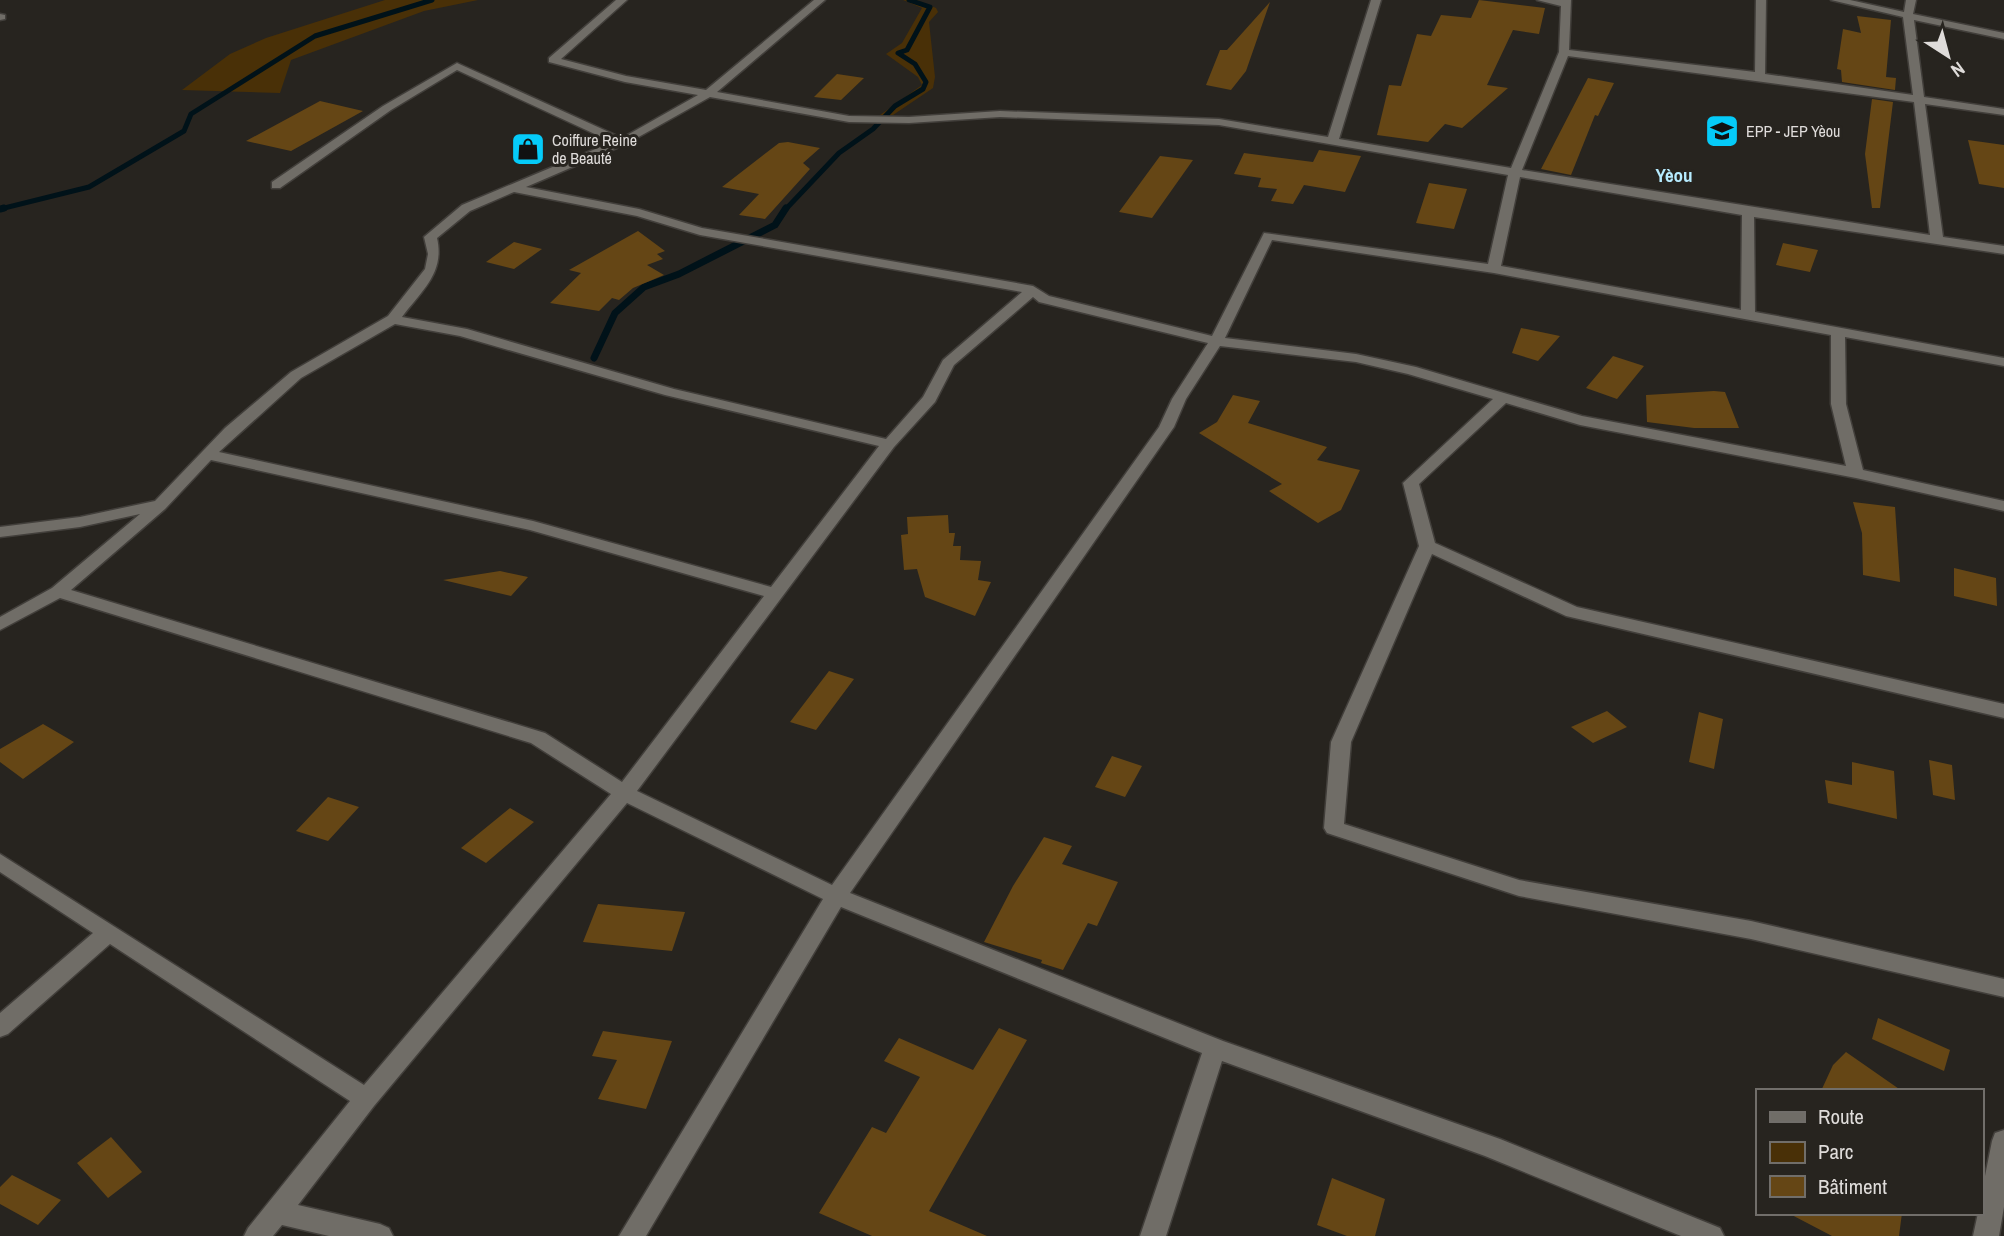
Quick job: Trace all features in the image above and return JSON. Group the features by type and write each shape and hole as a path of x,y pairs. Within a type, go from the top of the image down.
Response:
{"street":[{"path":"622,0 553,60 593,72 849,119 884,120 1000,114 1219,122 1748,212 2004,250"},
{"path":"0,624 58,592 159,506 206,454 296,375 393,319 431,269 433,254 430,237 466,208 622,142 708,94 820,0"},
{"path":"1333,141 1376,0"},
{"path":"1494,269 1515,172 1564,52 1566,2 1542,0"},
{"path":"1760,76 1761,0"},
{"path":"1836,0 2004,36"},
{"path":"1911,0 1908,14 1922,101 1937,238"},
{"path":"1564,52 1760,76 2004,112"},
{"path":"276,185 387,108 457,66 622,142"},
{"path":"513,188 639,213 700,231 1033,290 1044,299 1216,341 1356,358 1411,370 1580,420 1856,473 2004,506"},
{"path":"1748,212 1748,315"},
{"path":"632,1236 836,896 1151,449 1216,341 1268,236 1494,269 2004,362"},
{"path":"257,1236 366,1099 624,793 889,444 930,399 948,363 1033,290"},
{"path":"393,319 462,332 670,392 889,444"},
{"path":"1838,333 1835,382 1839,424 1856,473"},
{"path":"1502,398 1411,483 1427,546 1341,741 1334,828 1519,888 1751,930 2004,988"},
{"path":"206,454 533,526 776,594"},
{"path":"0,532 80,522 159,506"},
{"path":"1427,546 1572,612 2004,710"},
{"path":"58,592 538,738 624,793 836,896 1215,1048 1491,1147 1711,1236"},
{"path":"0,862 366,1099"},
{"path":"0,1027 109,932"},
{"path":"1153,1236 1215,1048"},
{"path":"1986,1236 2004,1142"},
{"path":"277,1212 380,1236"}],"green space":[{"path":"385,0 478,0 424,11 291,60 280,93 182,90 230,54 266,38"},
{"path":"903,0 917,0 936,8 938,12 929,22 935,77 933,88 893,115 880,115 922,85 918,77 886,54 902,43 922,8"}],"building":[{"path":"1479,0 1545,8 1539,34 1513,30 1487,85 1508,88 1462,128 1445,124 1428,142 1377,135 1389,85 1401,86 1417,34 1431,36 1441,15 1471,18"},
{"path":"1270,2 1246,71 1231,90 1206,85 1220,50 1227,50"},
{"path":"1857,16 1891,20 1886,77 1896,78 1895,90 1842,82 1841,70 1837,69 1843,29 1861,33"},
{"path":"837,74 864,78 841,100 814,97"},
{"path":"1588,78 1614,83 1598,116 1595,115 1571,175 1541,169"},
{"path":"1872,99 1893,102 1880,208 1872,208 1865,154"},
{"path":"320,101 363,111 291,151 246,141"},
{"path":"1968,140 2004,145 2004,188 1979,184"},
{"path":"779,143 820,148 803,163 810,169 765,219 739,215 759,194 722,187"},
{"path":"1319,150 1361,156 1345,192 1304,185 1293,204 1271,201 1277,189 1258,187 1261,178 1234,174 1244,153 1313,162"},
{"path":"1160,156 1193,160 1152,218 1119,212"},
{"path":"1429,183 1467,189 1454,229 1416,223"},
{"path":"638,231 665,251 657,254 663,259 647,265 664,275 633,288 619,300 612,298 599,311 550,303 581,273 569,270"},
{"path":"514,242 542,249 514,269 486,262"},
{"path":"1783,243 1818,250 1810,272 1776,265"},
{"path":"1521,328 1560,336 1538,361 1512,353"},
{"path":"1613,356 1644,366 1617,399 1586,388"},
{"path":"1725,392 1739,428 1694,428 1647,422 1646,395"},
{"path":"1233,395 1260,401 1248,423 1327,447 1317,460 1360,470 1341,510 1318,523 1269,491 1282,484 1199,433 1217,422"},
{"path":"1853,502 1895,507 1900,582 1863,575 1862,533"},
{"path":"948,515 949,533 955,533 953,546 961,546 960,560 981,561 978,580 991,582 975,616 925,597 917,569 904,570 901,535 908,534 907,517"},
{"path":"1954,568 1996,578 1997,606 1954,596"},
{"path":"500,571 528,577 511,596 443,580"},
{"path":"829,671 854,679 816,730 790,722"},
{"path":"1607,711 1627,727 1593,743 1571,727"},
{"path":"1699,712 1723,719 1714,769 1689,762"},
{"path":"43,724 74,742 23,779 0,762 0,749"},
{"path":"1112,756 1142,766 1125,797 1095,787"},
{"path":"1929,760 1952,765 1955,800 1933,795"},
{"path":"1852,762 1894,771 1897,819 1828,803 1825,780 1852,785"},
{"path":"328,797 359,807 328,841 296,831"},
{"path":"510,808 534,822 486,863 461,848"},
{"path":"1044,837 1072,846 1062,864 1118,882 1097,926 1088,923 1063,970 1041,963 1042,960 984,942 1013,886"},
{"path":"598,904 685,912 672,951 583,942"},
{"path":"1878,1018 1950,1050 1944,1071 1872,1039"},
{"path":"999,1028 1027,1040 929,1211 987,1236 872,1236 819,1213 872,1127 886,1133 920,1077 884,1061 899,1038 973,1070"},
{"path":"603,1031 672,1041 646,1109 598,1099 617,1060 592,1056"},
{"path":"1846,1052 1899,1089 1822,1089 1833,1065"},
{"path":"111,1137 142,1172 108,1198 77,1163"},
{"path":"12,1175 61,1200 38,1225 0,1204 0,1187"},
{"path":"1332,1178 1385,1199 1375,1236 1347,1236 1317,1225"},
{"path":"1792,1215 1902,1215 1899,1236 1832,1236"}],"waterway":[{"path":"4,208 0,209 89,187 184,131 191,114 315,36 432,0"},
{"path":"785,210 839,153 873,129 895,106 923,89 926,82 915,64 898,53 907,50 930,7 909,0"},
{"path":"594,358 615,313 644,287 679,274 775,225 786,208"}],"place":[{"name":"EPP - JEP Yèou","path":"1722,131"},
{"name":"Coiffure Reine de Beauté","path":"528,149"}],"district":[{"name":"Yèou","path":"1674,175"}]}
